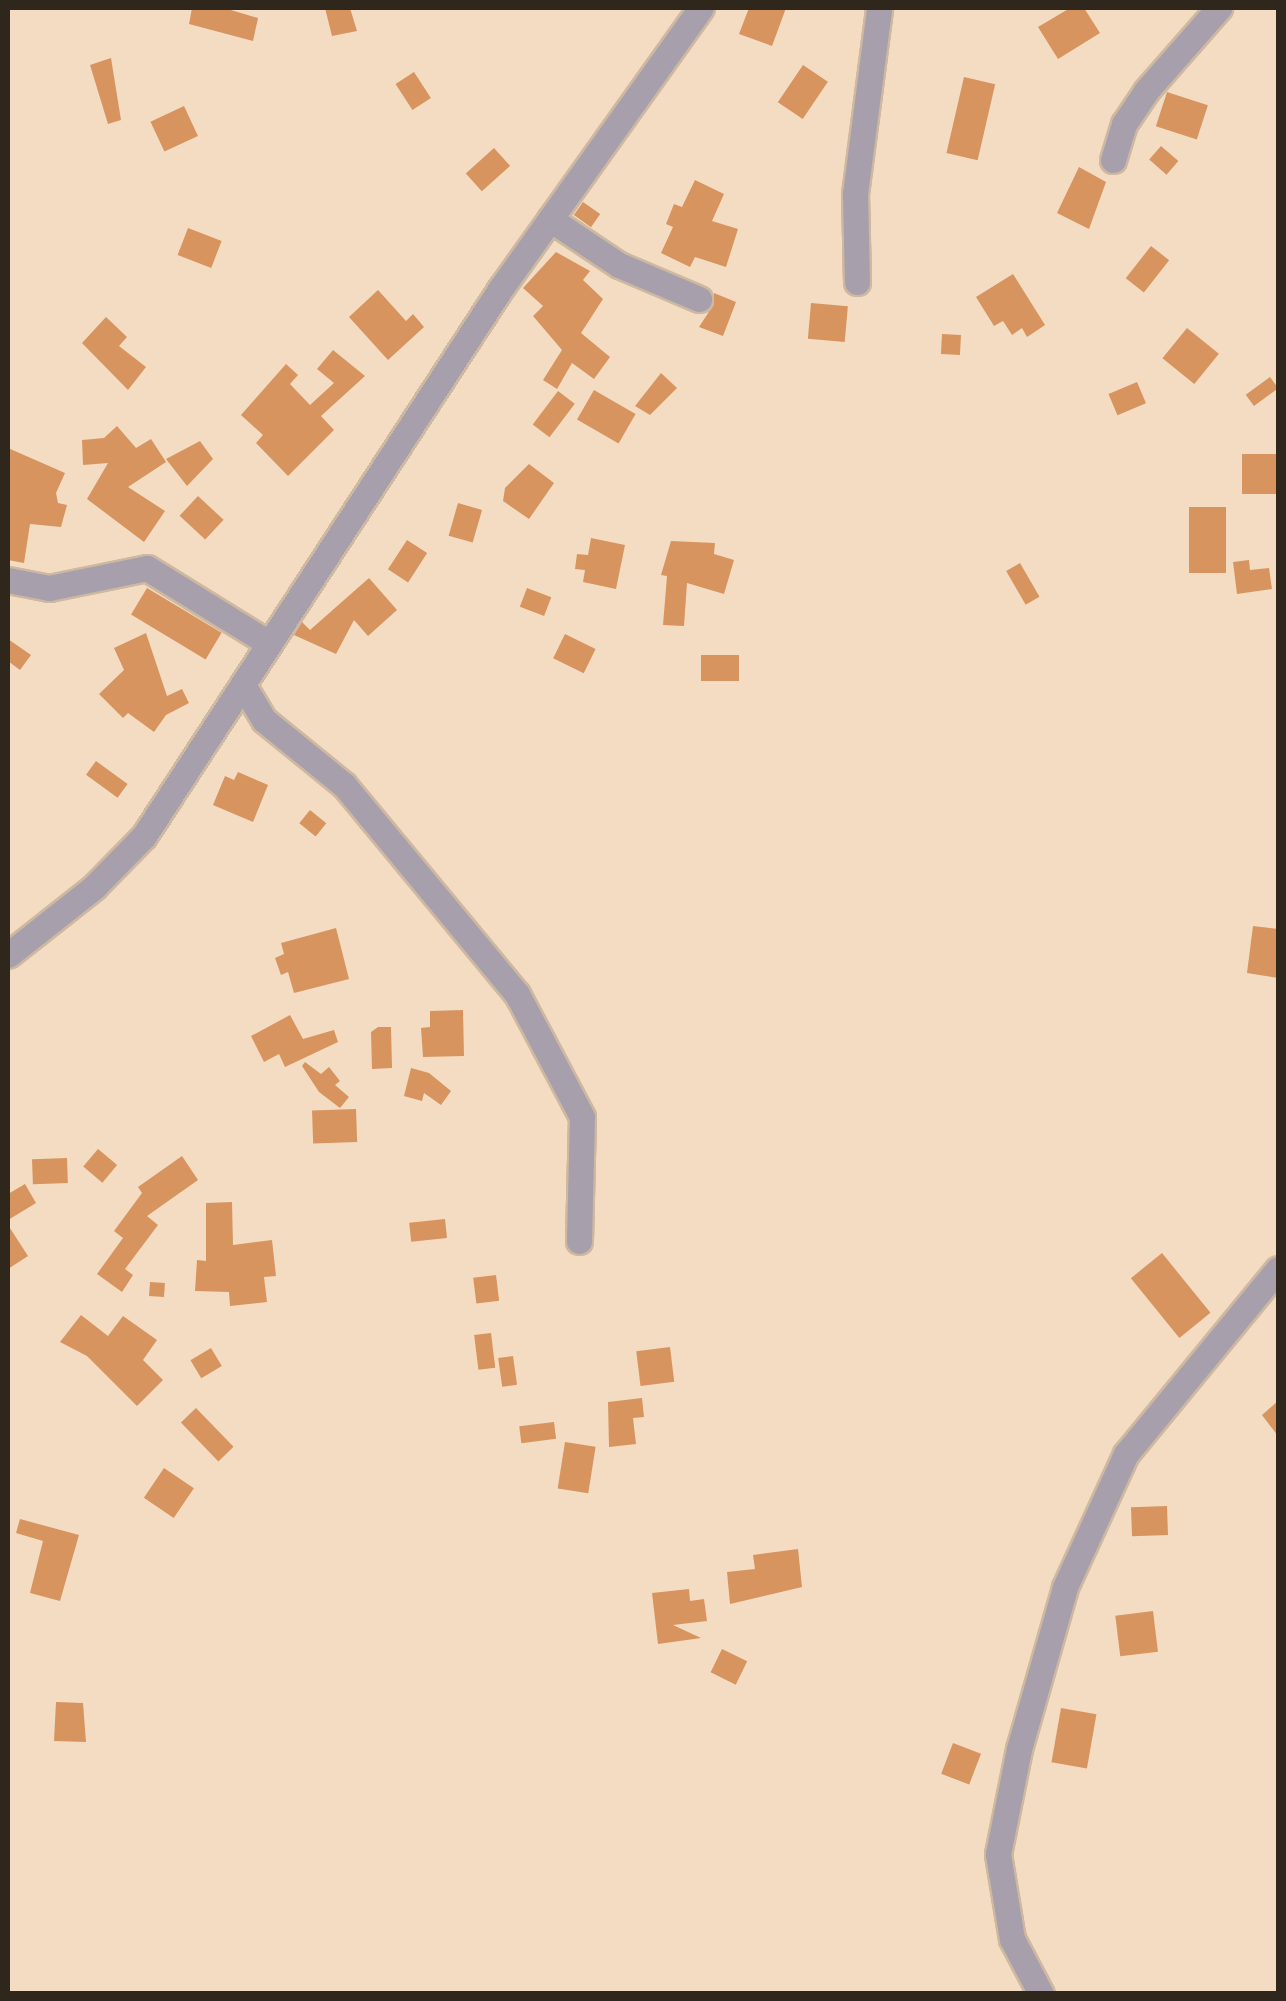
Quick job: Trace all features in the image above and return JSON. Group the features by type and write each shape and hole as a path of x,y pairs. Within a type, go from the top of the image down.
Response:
{"street":[{"path":"8,955 126,858 550,219 701,8"},
{"path":"857,282 855,194 880,8"},
{"path":"1113,160 1124,124 1146,92 1219,8"},
{"path":"550,219 619,266 699,299"},
{"path":"8,580 49,588 148,568 267,642"},
{"path":"244,685 264,720 344,786 517,994 582,1117 579,1241"},
{"path":"1041,1994 1012,1938 998,1854 1018,1749 1066,1587 1126,1454 1278,1268"}],"building":[{"path":"192,8 224,8 258,18 253,41 189,24"},
{"path":"325,8 350,8 357,31 332,36"},
{"path":"749,8 786,8 772,46 739,34"},
{"path":"1070,8 1084,8 1100,33 1058,59 1038,27"},
{"path":"111,58 121,120 108,124 90,65"},
{"path":"803,65 828,82 803,119 778,102"},
{"path":"414,72 431,98 412,110 396,84"},
{"path":"964,77 995,84 978,160 946,153"},
{"path":"1167,92 1208,105 1197,140 1156,126"},
{"path":"184,106 198,136 164,152 150,122"},
{"path":"1161,146 1178,161 1167,175 1149,160"},
{"path":"494,148 510,166 482,191 466,173"},
{"path":"1079,167 1106,182 1089,229 1057,213"},
{"path":"695,180 724,194 712,221 738,229 726,267 695,257 690,267 661,253 673,227 666,224 674,204 682,207"},
{"path":"583,202 600,214 591,227 574,215"},
{"path":"188,228 222,241 211,268 178,255"},
{"path":"1151,246 1169,260 1144,292 1126,278"},
{"path":"556,252 590,271 583,280 603,299 581,333 610,357 594,379 572,363 557,389 543,380 562,350 533,316 543,306 523,288"},
{"path":"1013,274 1045,325 1027,337 1022,328 1012,335 1003,321 994,326 976,297"},
{"path":"378,290 406,321 413,314 424,327 388,360 349,317"},
{"path":"714,293 736,302 723,336 699,327 714,304"},
{"path":"811,303 848,306 845,342 808,339"},
{"path":"106,317 127,337 119,346 146,367 128,390 82,343"},
{"path":"1187,328 1219,354 1194,384 1162,358"},
{"path":"942,334 961,335 960,355 941,354"},
{"path":"333,350 365,376 321,416 334,430 288,476 256,443 263,435 241,415 286,364 298,375 290,384 310,405 334,383 317,369"},
{"path":"661,373 677,388 650,415 635,406"},
{"path":"1270,377 1278,388 1254,406 1246,395"},
{"path":"1137,382 1146,403 1117,415 1108,394"},
{"path":"594,390 636,414 619,443 577,419"},
{"path":"558,391 575,404 549,437 533,425"},
{"path":"117,426 136,448 151,439 166,462 128,487 165,511 144,542 87,499 108,463 83,465 82,440 104,438"},
{"path":"200,441 213,459 187,486 166,459"},
{"path":"8,448 65,473 56,493 58,503 67,505 61,527 30,524 24,563 8,560"},
{"path":"1242,454 1278,454 1278,494 1242,494"},
{"path":"529,464 554,483 529,519 503,501 505,488"},
{"path":"198,496 224,520 205,540 180,516"},
{"path":"458,503 482,510 473,543 449,536"},
{"path":"1189,507 1226,507 1226,573 1189,573"},
{"path":"591,538 625,545 616,589 583,582 585,570 575,569 577,554 588,555"},
{"path":"407,540 427,553 408,582 388,569"},
{"path":"671,541 715,543 714,554 734,560 724,594 687,583 684,626 663,625 667,576 661,575"},
{"path":"1249,560 1250,570 1269,568 1272,589 1237,594 1233,562"},
{"path":"1020,563 1040,597 1026,605 1006,571"},
{"path":"369,578 397,610 368,636 354,620 336,654 294,635 302,622 310,630"},
{"path":"147,588 222,633 206,659 131,615"},
{"path":"527,588 551,597 544,616 520,607"},
{"path":"146,633 167,696 182,689 189,703 166,715 154,732 128,713 123,718 99,694 124,670 114,648"},
{"path":"565,634 596,649 584,673 553,658"},
{"path":"8,639 31,655 20,670 8,661"},
{"path":"701,655 739,655 739,681 701,681"},
{"path":"96,761 128,784 118,798 86,775"},
{"path":"238,772 268,785 253,822 213,805 225,776 234,780"},
{"path":"310,810 326,823 316,836 299,823"},
{"path":"1253,926 1278,929 1278,978 1247,973"},
{"path":"336,928 349,979 294,993 288,972 281,975 275,958 284,954 281,943"},
{"path":"463,1010 464,1056 423,1057 421,1028 430,1027 430,1011"},
{"path":"290,1015 303,1039 334,1030 338,1042 285,1067 279,1054 264,1062 251,1036"},
{"path":"378,1027 391,1027 392,1068 372,1069 371,1032"},
{"path":"305,1062 321,1074 329,1067 340,1081 335,1085 349,1097 340,1108 319,1092 302,1066"},
{"path":"411,1068 429,1073 451,1091 441,1105 424,1093 422,1101 404,1096"},
{"path":"356,1109 357,1142 313,1144 312,1111"},
{"path":"98,1149 117,1165 102,1183 83,1167"},
{"path":"182,1156 198,1180 147,1216 158,1225 125,1269 133,1275 122,1292 97,1274 123,1238 114,1231 142,1193 138,1187"},
{"path":"67,1158 68,1183 33,1184 32,1159"},
{"path":"25,1184 36,1203 8,1220 8,1194"},
{"path":"232,1202 233,1245 272,1240 276,1276 264,1277 267,1302 230,1306 229,1292 195,1291 197,1260 206,1261 206,1203"},
{"path":"445,1219 447,1238 411,1242 409,1223"},
{"path":"8,1225 28,1256 8,1269"},
{"path":"1162,1253 1210,1313 1179,1338 1131,1278"},
{"path":"496,1275 499,1301 476,1304 473,1278"},
{"path":"150,1282 165,1283 164,1297 149,1296"},
{"path":"81,1315 108,1336 123,1316 157,1340 143,1360 163,1380 137,1406 87,1356 60,1342"},
{"path":"491,1333 495,1368 478,1370 474,1335"},
{"path":"670,1347 674,1382 641,1386 636,1351"},
{"path":"211,1348 222,1366 201,1378 190,1360"},
{"path":"513,1356 517,1385 502,1387 498,1358"},
{"path":"642,1398 644,1417 633,1418 636,1444 609,1447 608,1402"},
{"path":"1278,1401 1278,1436 1262,1415"},
{"path":"196,1408 234,1447 218,1461 181,1423"},
{"path":"554,1422 556,1439 521,1443 519,1426"},
{"path":"565,1442 596,1447 588,1493 558,1488"},
{"path":"164,1468 194,1488 174,1518 144,1498"},
{"path":"1167,1506 1168,1535 1132,1536 1131,1507"},
{"path":"20,1519 79,1535 60,1601 30,1593 43,1541 16,1533"},
{"path":"798,1549 802,1587 730,1604 727,1572 755,1569 753,1555"},
{"path":"689,1589 690,1601 704,1599 707,1621 673,1625 701,1638 658,1644 652,1593"},
{"path":"1153,1611 1158,1652 1120,1656 1115,1616"},
{"path":"722,1649 747,1661 736,1685 711,1672"},
{"path":"56,1702 83,1703 86,1742 54,1741"},
{"path":"1061,1708 1096,1714 1087,1768 1051,1762"},
{"path":"953,1743 981,1754 969,1785 941,1774"}]}
